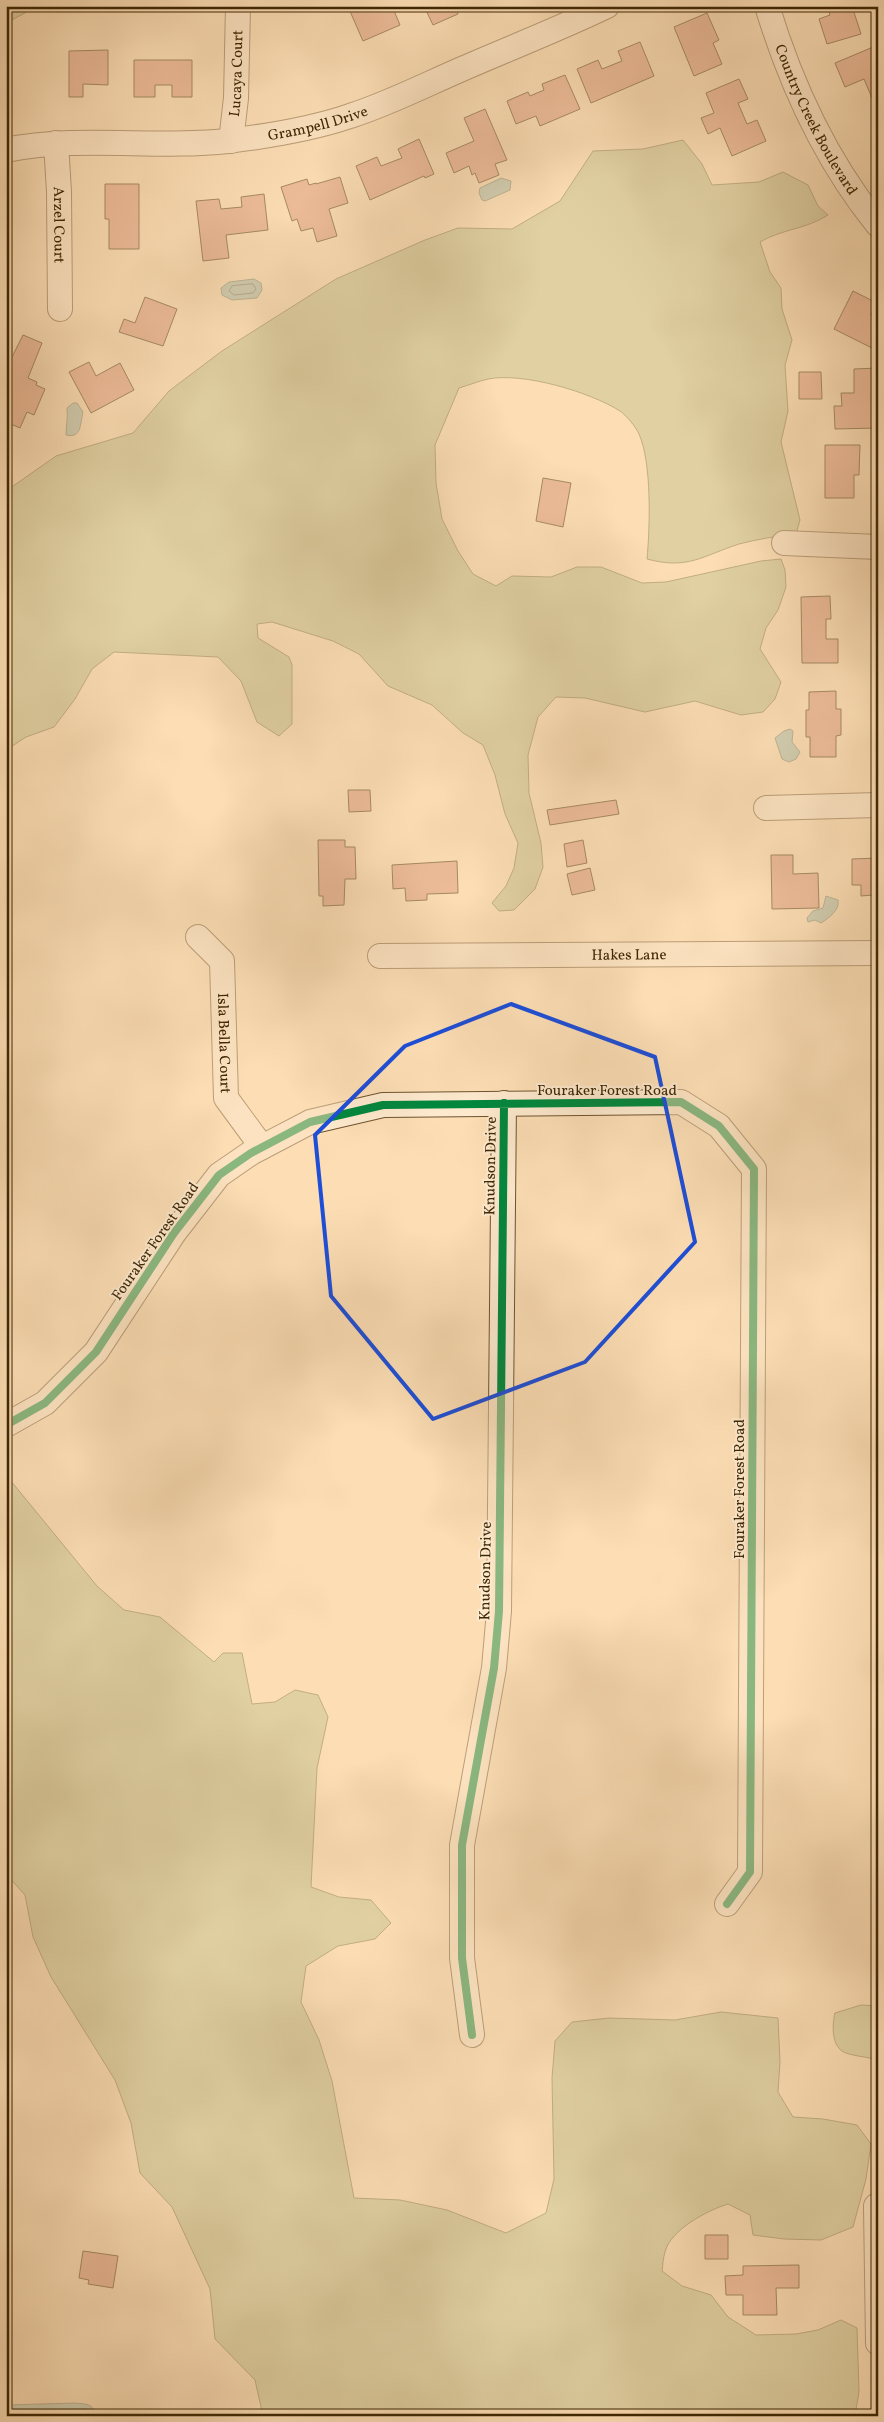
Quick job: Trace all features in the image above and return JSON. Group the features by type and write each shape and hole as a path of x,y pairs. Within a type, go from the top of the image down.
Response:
{"street":[{"name":"Lucaya Court","path":"231,141 236,98 238,6"},
{"name":"Grampell Drive","path":"6,150 56,143 111,142 190,145 231,141 310,127 350,116 607,6"},
{"name":"Country Creek Boulevard","path":"767,6 798,91 820,138 878,225"},
{"name":"Arzel Court","path":"56,143 59,192 60,309"},
{"path":"784,543 878,548"},
{"path":"766,808 878,805"},
{"name":"Isla Bella Court","path":"198,937 222,961 226,1098 262,1147"},
{"name":"Hakes Lane","path":"380,956 878,953"},
{"name":"Fouraker Forest Road","path":"6,1425 45,1403 96,1352 174,1233 219,1175 262,1147 310,1122 383,1105 681,1102 719,1126 754,1169 750,1872 727,1904"},
{"name":"Knudson Drive","path":"472,2035 462,1958 462,1845 494,1668 499,1611 504,1104"},
{"path":"876,2206 878,2343"}],"highlighted area":[{"path":"511,1004 655,1057 695,1242 585,1362 433,1419 331,1296 315,1135 405,1046"}],"green space":[{"path":"6,6 38,6 6,23"},
{"path":"683,140 702,164 712,185 759,182 783,172 808,185 818,206 828,215 820,220 777,234 760,242 770,272 781,288 782,309 792,340 785,365 788,411 781,442 800,520 796,534 739,544 684,562 673,563 647,559 649,530 648,478 643,446 636,428 620,411 592,397 556,385 519,378 488,379 459,388 435,445 436,483 442,519 458,551 473,574 496,586 512,576 551,577 577,567 601,567 642,583 666,582 761,561 781,559 785,570 786,587 778,610 766,628 760,649 781,682 775,699 763,712 741,715 695,701 645,712 585,698 556,697 538,717 528,755 529,793 541,843 543,867 535,889 514,910 499,911 492,903 506,886 514,868 518,843 505,814 495,775 483,745 463,733 432,705 388,686 359,654 333,641 272,622 257,624 258,638 289,657 292,665 292,724 279,736 257,722 241,681 218,657 114,652 92,669 75,699 54,727 26,737 6,750 6,491 56,456 133,433 169,391 222,351 336,279 425,240 458,228 512,229 560,201 593,151 643,149"},
{"path":"6,1475 97,1586 124,1610 160,1617 214,1662 223,1653 242,1653 252,1704 275,1702 295,1690 318,1695 328,1717 317,1768 311,1887 339,1897 371,1900 391,1923 375,1939 338,1946 306,1966 301,2002 319,2040 332,2081 354,2198 400,2200 447,2210 506,2233 546,2213 554,2179 552,2078 555,2041 572,2022 609,2018 675,2020 721,2012 778,2018 780,2062 778,2092 793,2117 823,2119 857,2125 871,2144 866,2179 853,2227 821,2240 784,2239 753,2235 750,2215 728,2204 701,2216 674,2236 665,2252 662,2271 682,2286 711,2295 728,2317 756,2335 796,2334 818,2330 841,2320 857,2328 859,2392 855,2415 263,2416 255,2380 215,2339 210,2289 172,2207 140,2173 131,2123 115,2080 51,1977 33,1937 25,1895 6,1874"},
{"path":"861,2005 878,2006 878,2061 846,2053 841,2050 835,2041 833,2024 835,2013"}],"water":[{"path":"501,178 511,181 510,190 485,201 482,200 479,193 480,188"},
{"path":"254,279 261,283 262,290 257,298 232,300 222,295 221,288 229,282"},
{"path":"73,403 77,403 83,412 78,432 71,436 66,435 67,408"},
{"path":"790,729 793,731 792,742 800,752 796,759 789,762 782,759 775,738"},
{"path":"826,896 838,900 836,910 821,923 815,920 808,922 807,918 813,911 823,908"},
{"path":"74,2403 91,2406 96,2416 6,2416 6,2405"}],"building":[{"path":"357,6 392,6 400,25 363,41 349,9"},
{"path":"424,6 455,6 458,14 433,25"},
{"path":"827,6 852,6 861,34 827,44 819,19 830,15"},
{"path":"707,13 719,40 713,43 722,64 694,76 674,27"},
{"path":"640,42 654,76 591,103 577,69 598,60 602,69 622,61 618,51"},
{"path":"878,45 878,95 872,98 864,79 845,87 835,63"},
{"path":"108,50 108,85 83,84 83,97 69,97 69,51"},
{"path":"134,60 192,60 192,97 172,97 172,85 155,85 155,97 134,97"},
{"path":"565,75 580,109 540,126 536,116 516,124 507,101 528,92 530,96 544,90 542,84"},
{"path":"739,79 748,99 738,103 747,124 757,120 766,141 732,156 720,128 708,134 701,118 714,113 706,93"},
{"path":"485,109 507,160 495,164 499,175 479,183 475,173 472,175 469,166 454,173 446,153 474,141 464,118"},
{"path":"419,139 434,174 425,178 424,176 370,200 356,166 377,157 381,166 402,158 398,149"},
{"path":"340,177 348,203 329,209 337,236 317,242 313,228 301,231 297,219 292,221 281,187 307,179 309,185"},
{"path":"105,184 139,184 139,249 109,249 109,219 105,219"},
{"path":"264,194 268,230 226,235 229,258 203,261 196,201 219,199 221,209 242,207 241,197"},
{"path":"853,291 877,303 871,315 878,318 878,351 834,329"},
{"path":"145,297 177,309 163,346 119,332 124,319 135,323"},
{"path":"23,335 42,343 28,378 37,382 36,385 45,389 34,415 27,412 20,428 6,422 6,369"},
{"path":"89,362 96,376 120,363 134,390 91,413 69,372"},
{"path":"878,368 878,428 835,429 834,406 842,406 841,393 854,393 854,369"},
{"path":"799,372 821,372 822,399 799,399"},
{"path":"825,445 860,445 859,475 854,475 854,498 825,498"},
{"path":"543,478 571,483 563,527 536,521"},
{"path":"830,596 831,619 826,619 826,639 838,639 838,663 802,663 801,597"},
{"path":"836,691 836,709 841,709 841,735 836,736 836,757 810,757 810,737 806,737 806,710 809,710 809,692"},
{"path":"348,790 370,790 371,811 349,812"},
{"path":"616,800 619,814 550,825 547,810"},
{"path":"318,840 345,840 345,847 355,847 356,879 345,879 344,905 323,906 323,896 319,896"},
{"path":"583,840 587,863 567,867 564,844"},
{"path":"771,855 793,855 793,874 818,873 819,908 772,909"},
{"path":"878,858 878,902 873,902 873,895 861,896 861,885 852,885 852,859"},
{"path":"457,861 458,893 427,894 427,900 406,901 405,888 393,889 392,865"},
{"path":"590,868 595,890 572,895 567,874"},
{"path":"705,2235 728,2235 728,2259 705,2259"},
{"path":"83,2251 118,2256 113,2288 88,2284 89,2280 79,2278"},
{"path":"799,2265 799,2288 776,2288 777,2315 743,2315 743,2295 726,2295 725,2276 743,2275 743,2266"}],"cycle path":[{"path":"6,1425 45,1403 96,1352 174,1233 219,1175 251,1153 310,1122 383,1105 681,1102 719,1126 754,1169 750,1872 727,1904"},
{"path":"472,2035 462,1958 462,1845 494,1668 499,1611 504,1103"}]}
